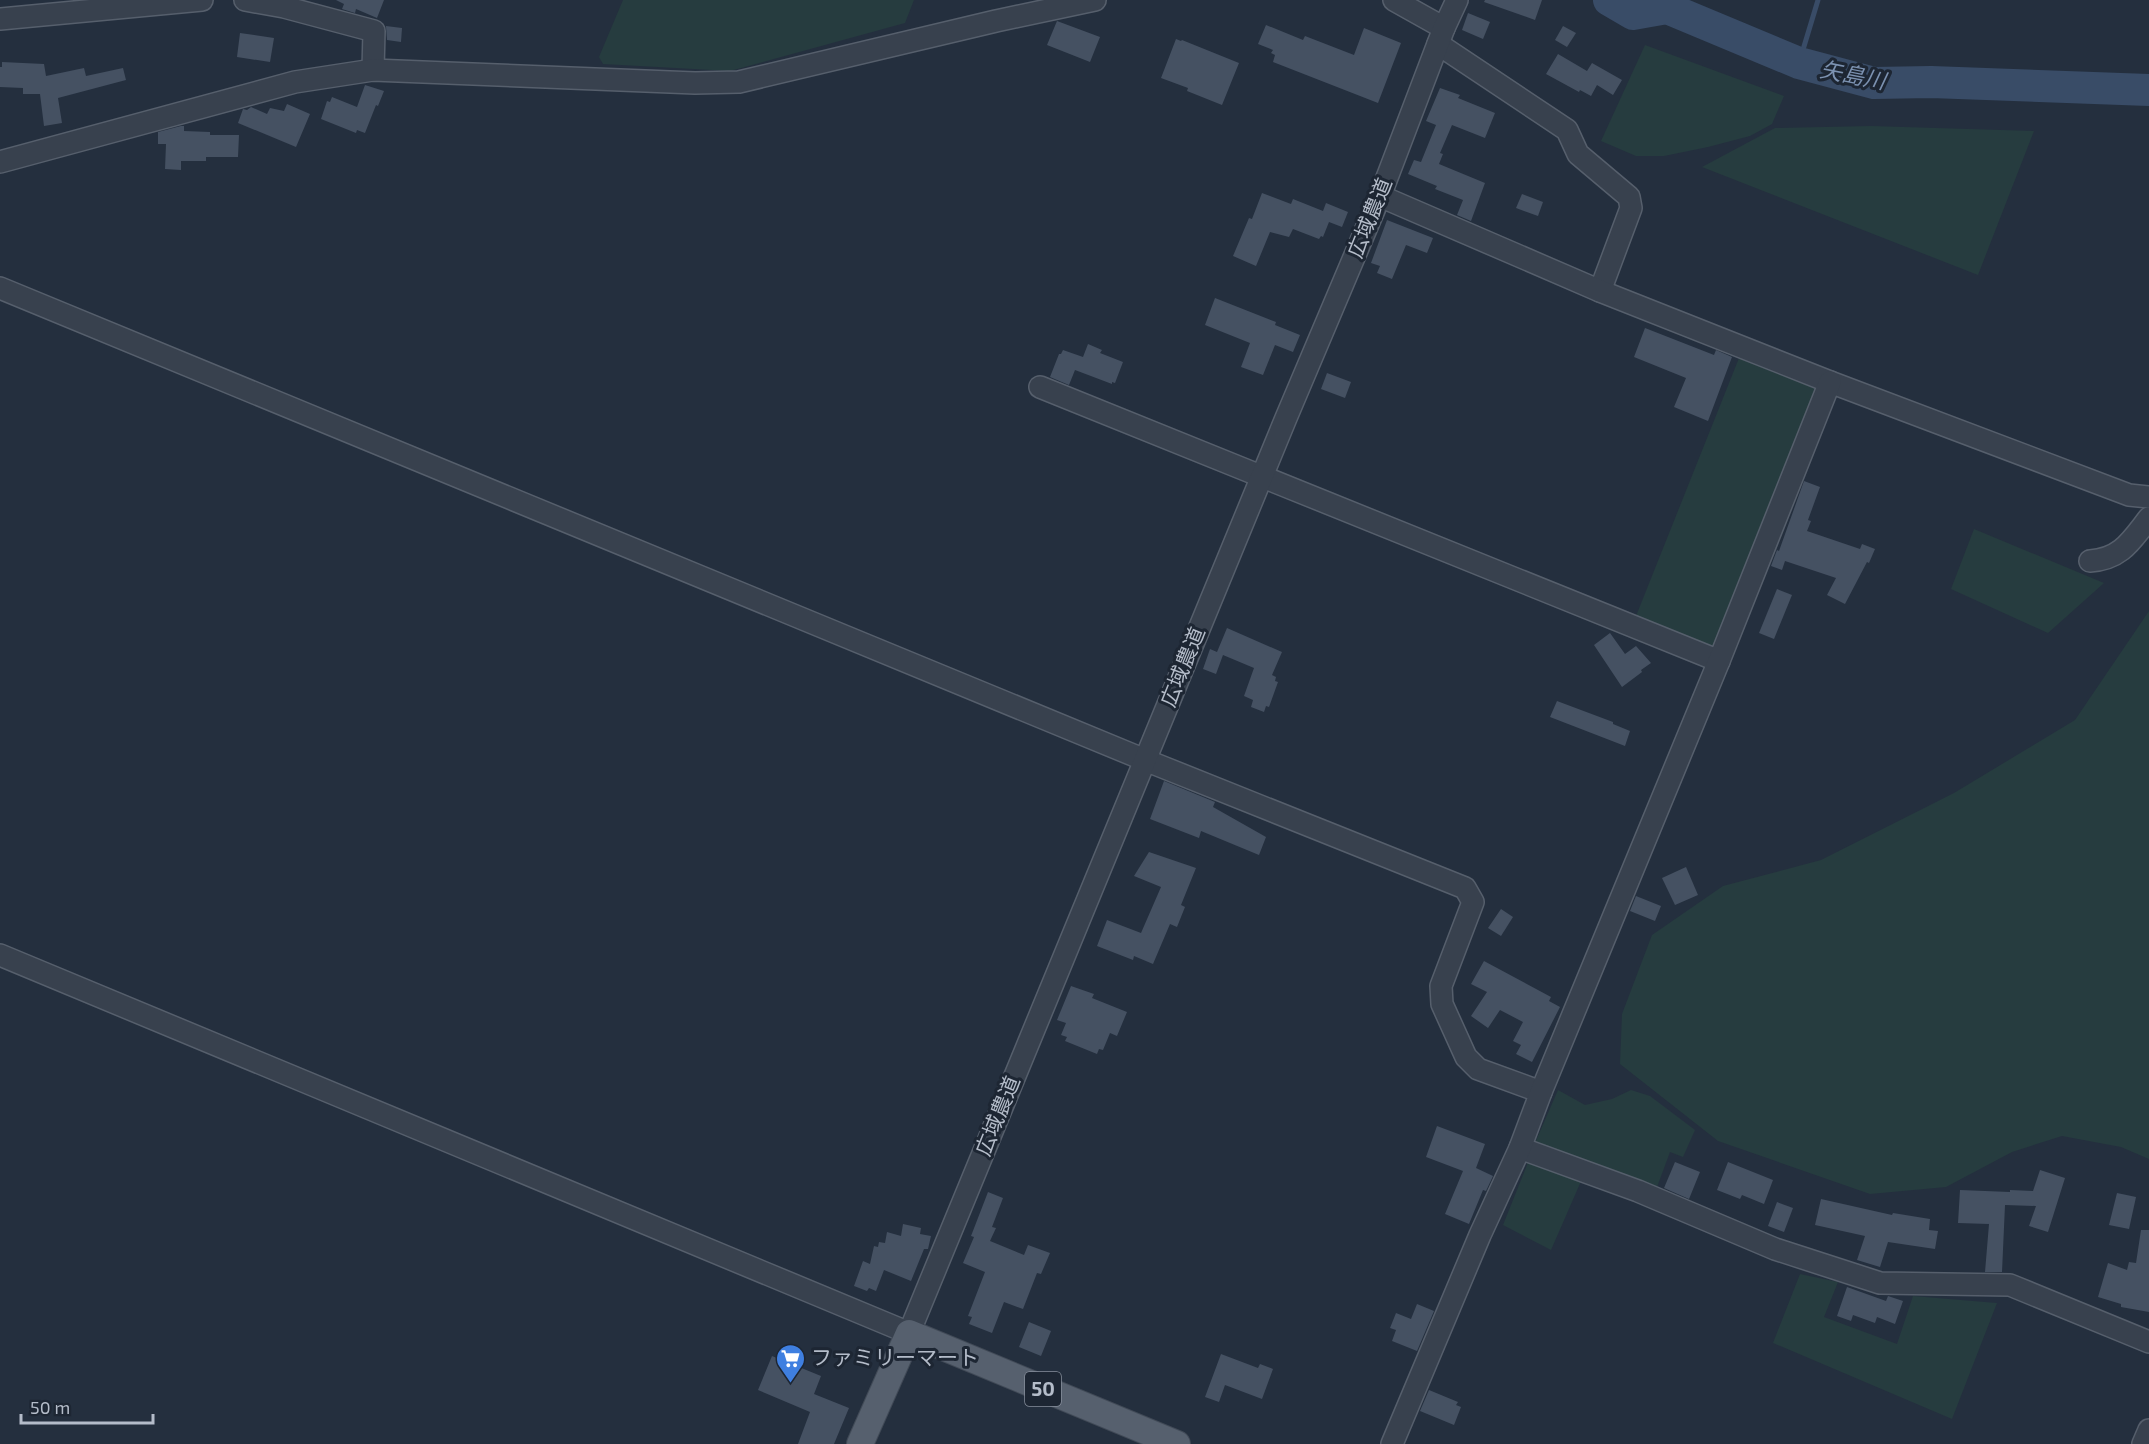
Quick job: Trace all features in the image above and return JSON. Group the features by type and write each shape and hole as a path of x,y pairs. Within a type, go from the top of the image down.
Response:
{"main road":[{"path":"860,1444 909,1333"},
{"name":"50","path":"909,1333 1177,1444"}],"street":[{"path":"0,19 202,0"},
{"path":"245,0 284,7 374,31 373,70"},
{"path":"0,162 296,82 373,70 671,82 739,82 1095,0"},
{"path":"1395,0 1567,130 1578,154 1629,197 1631,208 1600,291"},
{"name":"広域農道","path":"909,1333 1144,760 1380,196 1457,0"},
{"path":"1380,196 1600,291 1830,382 2129,495 2149,497"},
{"path":"0,288 1144,760 1465,888 1473,902 1441,986 1442,1004 1466,1057 1478,1069 1541,1092"},
{"path":"1392,1444 1480,1235 1520,1148 1719,662 1830,382"},
{"path":"1040,387 1719,662"},
{"path":"2090,561 2105,560 2127,547 2149,519"},
{"path":"0,955 909,1333"},
{"path":"1520,1148 1638,1191 1775,1248 1880,1283 2010,1286 2149,1342"}],"green space":[{"path":"623,0 914,0 905,23 730,71 603,64 599,57"},
{"path":"1645,45 1784,96 1772,124 1750,136 1664,156 1636,156 1601,141"},
{"path":"1871,126 2034,131 1978,275 1702,167 1775,128"},
{"path":"1739,358 1819,390 1714,653 1634,621"},
{"path":"1974,529 2104,583 2048,633 1951,589"},
{"path":"2149,611 2149,1159 2121,1147 2062,1136 2012,1152 1946,1187 1870,1194 1718,1141 1620,1064 1622,1014 1652,935 1723,886 1821,860 1954,793 2075,720"},
{"path":"1558,1090 1585,1105 1612,1099 1631,1090 1650,1096 1695,1130 1683,1157 1670,1152 1657,1187 1535,1143"},
{"path":"1529,1160 1582,1179 1551,1250 1503,1225"},
{"path":"1800,1274 1838,1282 1824,1317 1897,1344 1913,1296 1997,1303 1952,1419 1773,1343"}],"building":[{"path":"336,0 384,0 377,18 356,9 355,13 342,9 344,4"},
{"path":"1485,0 1542,0 1535,20 1484,2"},
{"path":"1468,13 1490,22 1483,39 1462,30"},
{"path":"1057,21 1100,37 1090,62 1047,45"},
{"path":"1266,25 1303,40 1305,36 1354,55 1364,28 1401,43 1378,103 1273,62 1275,55 1271,53 1273,50 1258,44"},
{"path":"386,26 402,28 401,42 387,40"},
{"path":"1563,26 1576,33 1567,47 1555,40"},
{"path":"240,33 274,38 270,62 237,57"},
{"path":"1176,39 1239,63 1222,105 1161,78"},
{"path":"1558,54 1587,71 1592,63 1622,80 1613,95 1597,85 1591,96 1580,90 1579,92 1546,74"},
{"path":"2,62 44,64 46,76 84,68 86,76 123,68 126,80 58,98 62,123 44,126 40,94 23,94 23,88 0,87"},
{"path":"365,85 384,91 365,133 357,130 356,133 321,119 327,101 330,102 332,97 357,107"},
{"path":"1440,88 1460,95 1458,98 1495,113 1485,138 1452,125 1440,153 1443,154 1439,164 1485,183 1471,221 1457,215 1463,200 1435,189 1437,186 1408,174 1414,160 1421,162 1436,125 1426,121"},
{"path":"287,104 310,114 296,147 238,123 243,109 247,110 251,107 267,114 270,108 284,111"},
{"path":"184,126 184,131 210,132 210,135 239,135 238,157 206,157 206,161 181,161 181,170 165,169 166,144 158,144 158,132"},
{"path":"1262,193 1291,204 1293,199 1323,211 1326,203 1348,212 1342,227 1329,222 1323,237 1319,239 1293,229 1289,237 1270,232 1256,266 1233,256"},
{"path":"1522,194 1543,202 1538,216 1516,208"},
{"path":"1387,220 1433,238 1427,253 1406,245 1392,279 1377,273 1380,266 1371,263"},
{"path":"1215,298 1276,322 1275,325 1300,335 1293,352 1275,345 1263,375 1241,367 1250,343 1205,325"},
{"path":"1645,328 1714,355 1716,350 1732,357 1708,421 1674,407 1686,378 1634,357"},
{"path":"1088,344 1102,350 1100,353 1123,362 1115,383 1112,382 1112,384 1075,370 1069,385 1050,377 1059,354 1063,350 1083,357"},
{"path":"1327,373 1351,382 1345,398 1321,389"},
{"path":"1804,481 1820,487 1808,520 1811,521 1807,531 1860,549 1862,544 1875,549 1845,604 1827,595 1836,578 1785,561 1782,570 1771,566 1777,550 1779,551"},
{"path":"1777,589 1792,595 1774,639 1759,633"},
{"path":"1227,628 1282,652 1272,675 1278,682 1269,707 1266,706 1264,712 1251,707 1253,700 1244,696 1254,668 1223,655 1216,674 1203,669 1210,649 1217,652"},
{"path":"1610,633 1625,654 1636,646 1651,663 1622,687 1594,645"},
{"path":"1557,701 1613,722 1630,731 1625,746 1550,717"},
{"path":"1164,781 1215,802 1213,807 1266,837 1259,855 1201,831 1199,838 1150,819"},
{"path":"1149,852 1196,868 1181,905 1185,907 1177,927 1170,924 1153,964 1134,956 1133,960 1097,946 1107,920 1141,933 1161,887 1134,876"},
{"path":"1686,867 1698,895 1675,905 1662,878"},
{"path":"1636,896 1661,906 1655,921 1630,911"},
{"path":"1501,909 1513,917 1501,936 1488,928"},
{"path":"1484,961 1551,997 1549,1001 1560,1007 1532,1062 1516,1054 1521,1045 1513,1041 1523,1022 1500,1010 1488,1028 1471,1016 1487,992 1471,984"},
{"path":"1071,986 1094,994 1092,998 1127,1012 1117,1036 1110,1033 1103,1050 1099,1049 1097,1054 1065,1041 1067,1037 1061,1035 1066,1023 1057,1020"},
{"path":"1437,1126 1485,1144 1476,1168 1493,1176 1486,1191 1483,1190 1469,1224 1445,1214 1463,1171 1426,1157"},
{"path":"1675,1162 1700,1172 1689,1199 1664,1188"},
{"path":"1728,1162 1773,1180 1764,1204 1742,1195 1740,1199 1717,1190"},
{"path":"2040,1170 2065,1178 2048,1232 2029,1226 2036,1206 2005,1205 2002,1272 1985,1272 1989,1224 1958,1223 1960,1190 2033,1191"},
{"path":"988,1192 1003,1198 992,1227 996,1228 990,1241 1024,1255 1028,1245 1050,1253 1041,1274 1037,1273 1023,1309 1004,1302 992,1333 969,1324 972,1317 968,1316 985,1272 963,1263"},
{"path":"2117,1193 2136,1197 2129,1229 2109,1225"},
{"path":"1821,1199 1892,1215 1893,1213 1930,1219 1929,1230 1938,1231 1935,1249 1888,1242 1880,1267 1857,1260 1865,1236 1815,1225"},
{"path":"1777,1202 1793,1208 1784,1232 1768,1226"},
{"path":"903,1224 921,1228 920,1234 931,1236 928,1249 924,1249 911,1281 884,1270 876,1291 869,1288 867,1291 854,1286 863,1261 870,1264 874,1246 878,1247 879,1242 885,1243 887,1232 901,1236"},
{"path":"2141,1230 2149,1230 2149,1312 2121,1307 2121,1304 2098,1297 2108,1263 2127,1270 2129,1262 2136,1263"},
{"path":"1847,1287 1886,1301 1888,1296 1903,1301 1895,1324 1877,1317 1875,1323 1853,1315 1851,1321 1837,1316"},
{"path":"1417,1304 1434,1311 1417,1351 1392,1341 1396,1330 1390,1328 1396,1313 1411,1319"},
{"path":"1029,1322 1051,1331 1041,1356 1019,1347"},
{"path":"1221,1354 1258,1368 1260,1364 1273,1369 1262,1399 1225,1385 1219,1402 1205,1397"},
{"path":"772,1356 821,1376 814,1394 849,1408 834,1444 798,1444 810,1412 758,1390"},
{"path":"1429,1390 1458,1402 1456,1405 1461,1407 1454,1425 1420,1411"}],"waterway":[{"name":"矢島川","path":"1609,0 1633,14 1667,8 1799,63 1874,83 1931,82 2149,90"},
{"path":"1799,63 1818,0"}],"place":[{"name":"ファミリーマート","path":"790,1384"}]}
